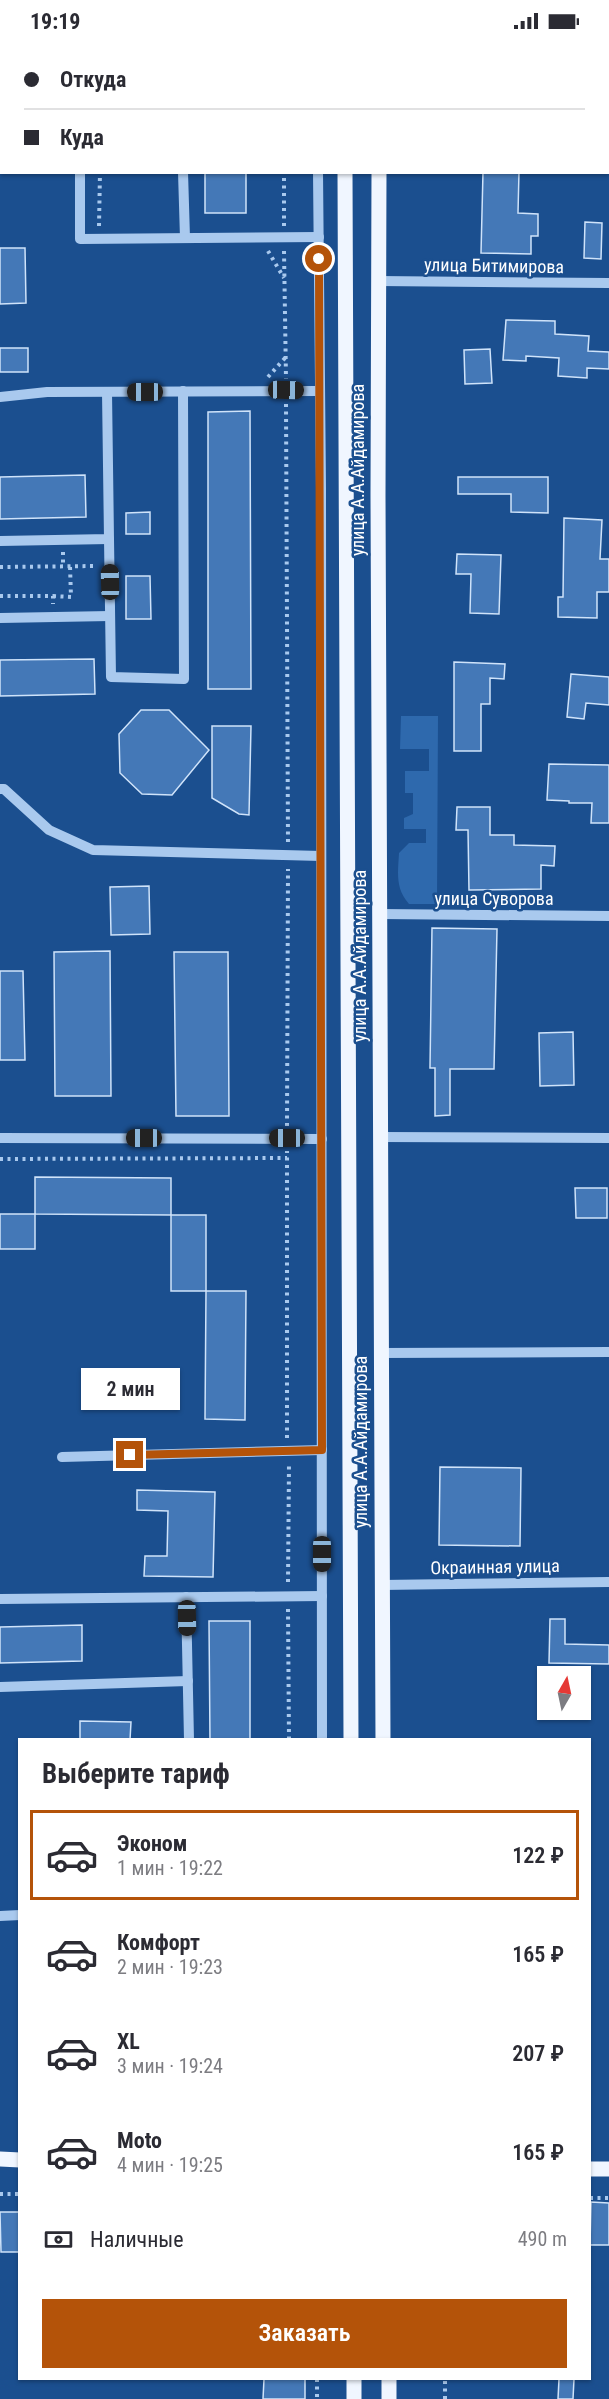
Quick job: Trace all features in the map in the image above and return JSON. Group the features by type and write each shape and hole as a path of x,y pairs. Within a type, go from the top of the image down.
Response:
{"main road":[{"name":"улица А.А.Айдамирова","path":"345,174 351,1738"},
{"name":"улица А.А.Айдамирова","path":"379,174 380,1353 383,1738"},
{"path":"0,2159 18,2160"},
{"path":"591,2169 609,2169"},
{"path":"354,2380 354,2399"},
{"path":"389,2380 389,2399"}],"street":[{"path":"80,174 80,239 319,237"},
{"path":"183,174 185,238"},
{"path":"318,174 322,1738"},
{"name":"улица Битимирова","path":"378,281 609,283"},
{"path":"107,392 111,677 184,679 183,391"},
{"path":"0,397 47,392 320,391"},
{"path":"0,541 109,540"},
{"path":"0,618 110,616"},
{"path":"0,789 4,789 49,831 93,850 321,856"},
{"name":"улица Суворова","path":"380,914 609,916"},
{"path":"380,1137 609,1138"},
{"path":"0,1138 322,1139"},
{"path":"380,1353 609,1353"},
{"path":"62,1457 322,1450"},
{"name":"Окраинная улица","path":"381,1585 609,1582"},
{"path":"0,1599 322,1596"},
{"path":"186,1597 189,1738"},
{"path":"0,1687 188,1681"},
{"path":"0,1916 18,1916"}],"path":[{"path":"99,239 100,174"},
{"path":"284,174 288,855 287,1438"},
{"path":"255,237 273,258 285,278"},
{"path":"0,567 109,565"},
{"path":"0,596 71,597 70,566"},
{"path":"53,596 53,617"},
{"path":"0,1159 287,1158"},
{"path":"288,1586 289,1461"},
{"path":"288,1605 288,1738"},
{"path":"0,2194 18,2194"},
{"path":"591,2198 609,2198"},
{"path":"317,2380 317,2399"},
{"path":"444,2399 445,2380"}],"shaded area":[{"path":"401,716 438,716 437,904 409,904 399,886 399,853 409,843 426,843 426,829 404,829 404,818 413,814 413,793 405,793 405,771 429,771 429,749 400,749"}],"building":[{"path":"205,174 246,174 246,213 205,213"},
{"path":"483,174 519,174 518,213 538,214 538,236 531,236 531,254 481,253"},
{"path":"585,222 602,223 601,259 584,258"},
{"path":"0,248 25,248 26,303 0,304"},
{"path":"506,320 555,321 555,334 589,336 588,351 609,352 609,369 587,368 587,378 558,376 559,358 526,356 526,361 503,360"},
{"path":"0,348 28,348 28,372 0,372"},
{"path":"490,349 492,383 465,384 464,350"},
{"path":"250,411 251,689 208,689 208,412"},
{"path":"85,475 86,517 0,519 0,477"},
{"path":"458,477 548,477 548,513 511,512 511,494 458,494"},
{"path":"150,512 150,534 126,534 126,513"},
{"path":"564,518 602,520 600,559 609,559 609,592 597,592 597,618 558,617 558,597 563,597"},
{"path":"457,554 501,555 499,614 470,613 471,574 456,574"},
{"path":"126,576 150,576 151,619 126,619"},
{"path":"94,659 95,694 0,696 0,660"},
{"path":"454,662 505,664 504,679 490,678 490,704 481,704 481,751 454,751"},
{"path":"571,674 609,677 609,705 586,703 584,719 567,717"},
{"path":"141,710 169,710 209,750 172,795 142,794 120,773 119,734"},
{"path":"212,726 251,726 249,815 239,814 212,798"},
{"path":"549,764 609,765 609,823 591,823 592,803 547,800"},
{"path":"457,807 490,807 490,835 514,835 514,845 555,846 554,866 541,865 541,889 469,890 468,830 456,830"},
{"path":"149,886 150,934 111,935 110,887"},
{"path":"432,928 497,929 494,1069 450,1069 450,1115 435,1116 435,1068 430,1068"},
{"path":"110,951 111,1096 55,1096 54,952"},
{"path":"174,952 228,952 229,1116 176,1116"},
{"path":"0,971 23,971 25,1060 0,1060"},
{"path":"573,1032 574,1085 540,1086 539,1033"},
{"path":"35,1177 171,1178 171,1215 35,1214"},
{"path":"575,1188 607,1188 607,1218 576,1218"},
{"path":"0,1214 35,1214 35,1249 0,1249"},
{"path":"171,1215 206,1215 206,1291 171,1291"},
{"path":"206,1291 246,1291 245,1420 205,1419"},
{"path":"440,1467 521,1468 520,1546 439,1545"},
{"path":"137,1490 215,1492 213,1577 144,1576 145,1556 167,1556 168,1511 137,1510"},
{"path":"550,1619 565,1619 565,1644 609,1645 609,1664 549,1663"},
{"path":"209,1621 250,1621 250,1738 210,1738"},
{"path":"82,1625 82,1661 0,1663 0,1627"},
{"path":"80,1721 131,1722 130,1738 80,1738"},
{"path":"591,2202 609,2203 609,2245 591,2245"},
{"path":"0,2212 18,2212 18,2252 1,2252"},
{"path":"264,2380 305,2380 305,2399 263,2399"},
{"path":"559,2380 574,2380 573,2399 558,2399"}],"route":[{"path":"130,1455 322,1450 319,259"}]}
